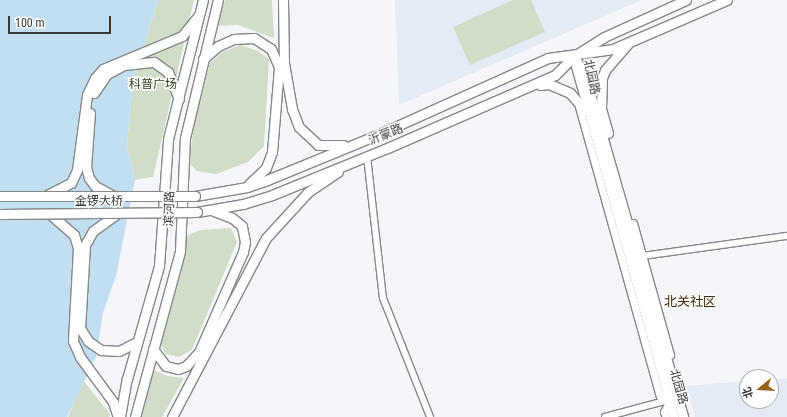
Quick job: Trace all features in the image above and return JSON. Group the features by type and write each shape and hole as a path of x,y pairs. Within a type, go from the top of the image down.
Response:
{"main road":[{"name":"滨河路","path":"119,417 137,342 159,266 168,139 203,0"},
{"name":"滨河路","path":"135,417 152,349 180,250 185,138 218,0"},
{"path":"283,0 284,63 292,109 299,127 318,145 335,146 362,141"},
{"name":"沂蒙路","path":"197,212 272,195 530,86 555,75 574,56 604,37 686,0"},
{"name":"沂蒙路","path":"196,196 247,187 362,141 548,58 574,56 613,49 726,0"},
{"path":"45,196 71,183 77,170 87,95 95,78 103,70 182,36 199,15"},
{"path":"203,59 218,46 234,39 254,38 271,49 279,68 272,152 266,168 247,187"},
{"path":"630,42 605,70 601,108 633,223 630,233"},
{"name":"北园路","path":"574,56 588,116 673,398 683,417"},
{"name":"北园路","path":"574,56 586,80 630,233 673,398 674,417"},
{"path":"116,197 95,186 89,178 86,167 91,100 98,85 107,74 124,65 154,62 168,72 178,99"},
{"path":"530,86 549,84 570,93 578,101 588,116"},
{"path":"172,417 266,238 308,192 352,162"},
{"name":"金锣大桥","path":"0,196 196,196"},
{"path":"152,349 166,366 178,369 186,366 199,352 243,252 245,242 242,226 232,218 211,210"},
{"name":"金锣大桥","path":"0,214 115,215 197,212"},
{"path":"50,214 74,235 78,248 72,341 80,357 106,392 119,417"},
{"path":"115,215 93,230 85,245 80,328 88,341 101,350 119,351 137,342"}],"street":[{"path":"578,101 660,396 673,398"},
{"path":"367,156 383,298 430,417"},
{"path":"633,223 687,417"},
{"path":"642,256 787,236"},
{"path":"605,417 673,398"},
{"path":"666,417 664,412 673,398"}],"shaded area":[{"path":"395,0 642,0 399,105"},
{"path":"779,378 787,378 787,417 695,417 686,386 739,382 739,409 779,409"}],"green space":[{"name":"科普广场","path":"158,0 194,0 153,177 135,180 127,146 133,81"},
{"path":"225,0 272,0 274,38 238,25 217,26"},
{"path":"513,0 531,0 545,32 470,65 453,27"},
{"path":"240,45 258,51 269,59 264,146 248,162 216,174 197,171 190,164 193,128 210,63 222,52"},
{"path":"231,228 237,242 192,350 179,357 165,354 160,341 188,235 200,230"},
{"path":"150,368 167,376 184,378 162,417 140,417"},
{"path":"83,380 110,414 109,417 68,417"}],"water":[{"path":"0,0 158,0 133,81 127,146 135,180 116,276 103,313 96,357 67,417 0,417"}],"district":[{"name":"北关社区","path":"690,302"}]}
